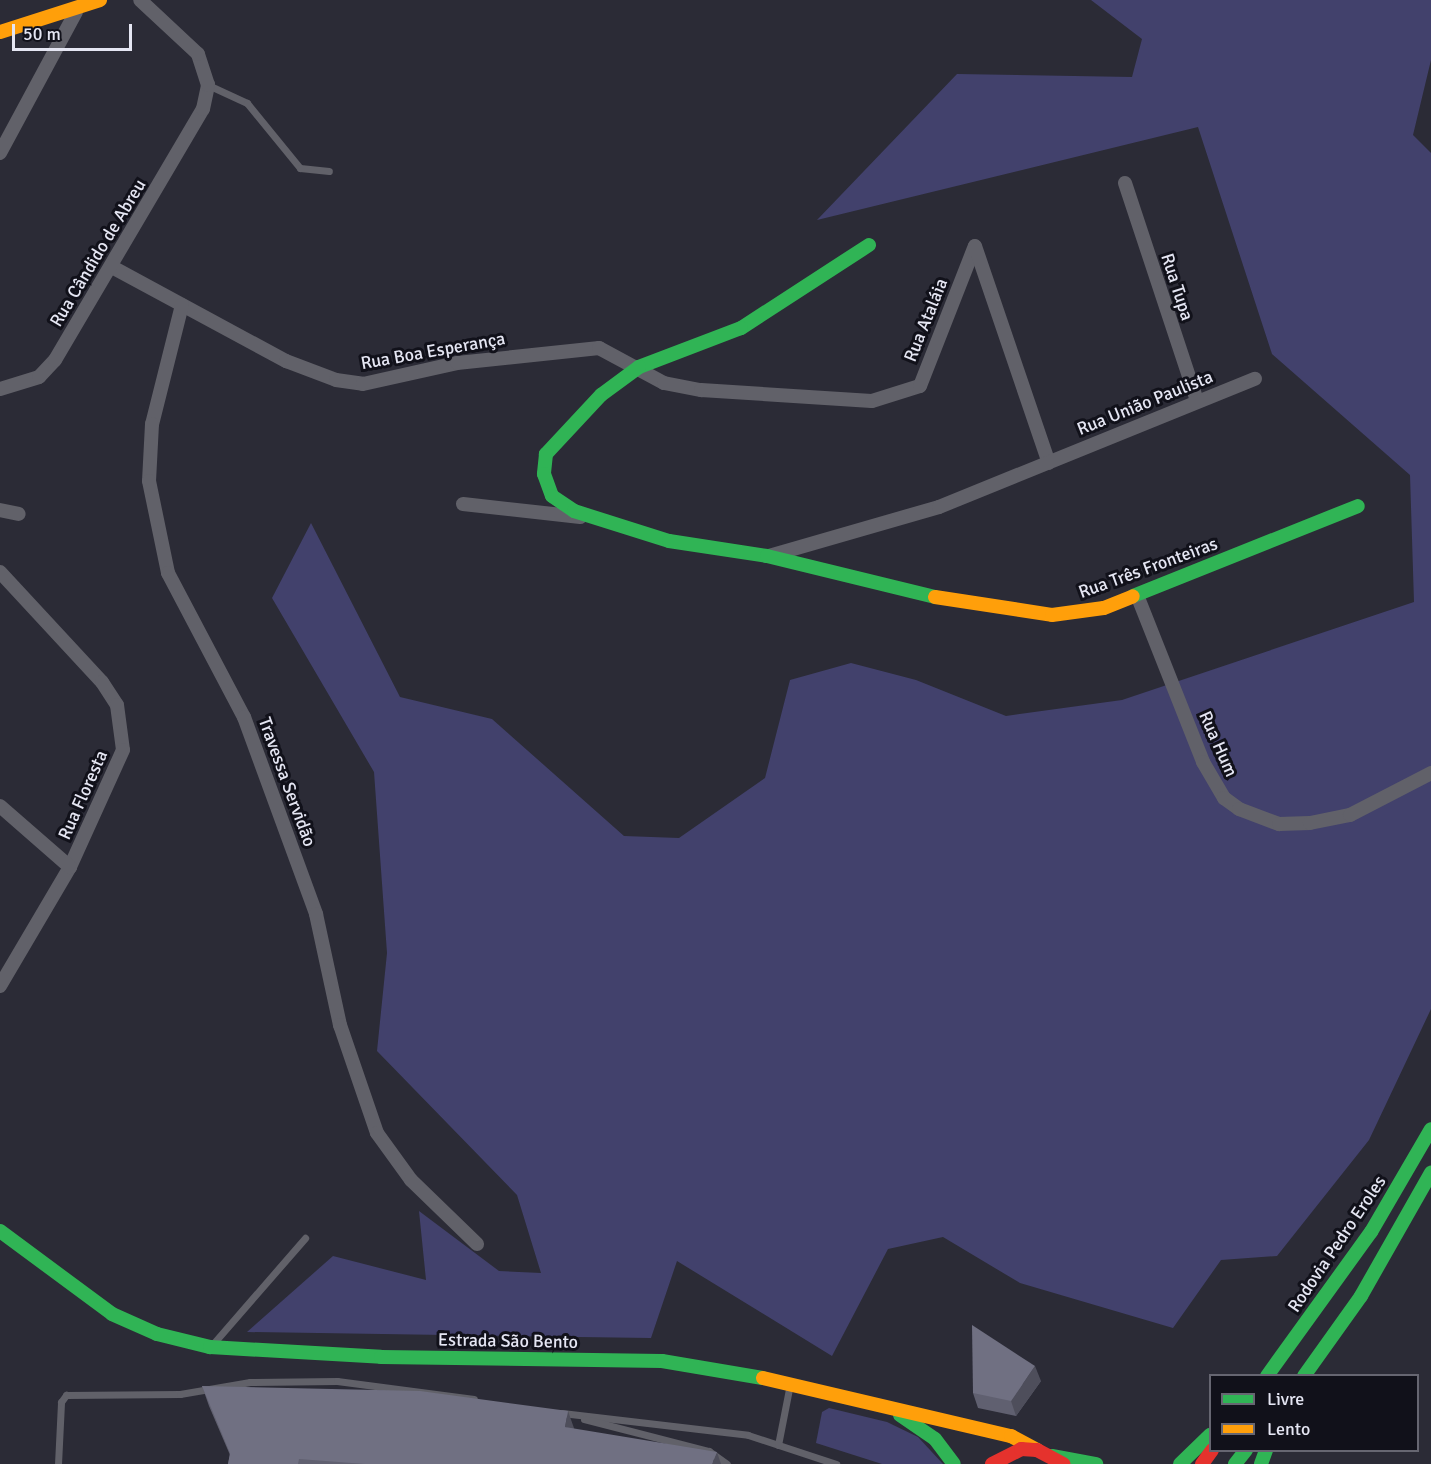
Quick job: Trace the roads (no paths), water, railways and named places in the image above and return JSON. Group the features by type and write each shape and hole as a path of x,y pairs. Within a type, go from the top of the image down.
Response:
{"main road":[{"path":"0,32 76,12 100,0"},
{"name":"Rua Três Fronteiras","path":"869,245 826,280 741,328 639,367 580,414 546,454 544,474 552,496 593,518 669,541 767,556 1012,613 1080,613 1137,595 1358,506"},
{"name":"Rodovia Pedro Eroles","path":"1268,1374 1371,1232 1431,1129"},
{"path":"1305,1374 1361,1296 1431,1173"},
{"name":"Estrada São Bento","path":"0,1231 112,1314 157,1334 210,1347 381,1357 662,1361 790,1384 1011,1436 1058,1460 1096,1464"},
{"path":"891,1409 935,1439 954,1464"},
{"path":"1180,1464 1209,1436"},
{"path":"992,1464 1006,1454 1037,1450"},
{"path":"1235,1464 1244,1452"}],"street":[{"path":"140,0 198,54 208,85"},
{"path":"0,153 76,12"},
{"name":"Rua Cândido de Abreu","path":"0,389 39,377 112,267 203,109 208,85"},
{"name":"Rua Tupa","path":"1125,183 1197,401"},
{"name":"Rua Ataláia","path":"639,367 664,382 700,390 889,399 920,386 975,246 1049,463"},
{"name":"Rua Boa Esperança","path":"112,267 286,361 336,380 363,384 457,363 600,348 639,367"},
{"name":"Travessa Servidão","path":"182,305 152,424 149,482 163,555 190,622 244,717 316,914 340,1025 377,1133 411,1180 477,1244"},
{"name":"Rua União Paulista","path":"1049,463 1255,379"},
{"name":"Rua Três Fronteiras","path":"767,556 939,507 1049,463"},
{"path":"463,504 593,518"},
{"path":"0,510 19,514"},
{"name":"Rua Floresta","path":"0,572 102,682 122,726 123,750 114,779 70,867 0,986"},
{"name":"Rua Hum","path":"1137,595 1203,762 1224,798 1239,810 1279,824 1310,824 1350,815 1431,773"},
{"path":"0,807 70,867"}],"lane":[{"path":"208,85 247,103 300,168 329,171"},
{"path":"210,1347 305,1238"},
{"path":"58,1464 60,1402 66,1395 180,1394 250,1382 337,1381 487,1401"},
{"path":"778,1445 790,1384"},
{"path":"727,1464 709,1451 555,1412 748,1435 836,1464"}]}
